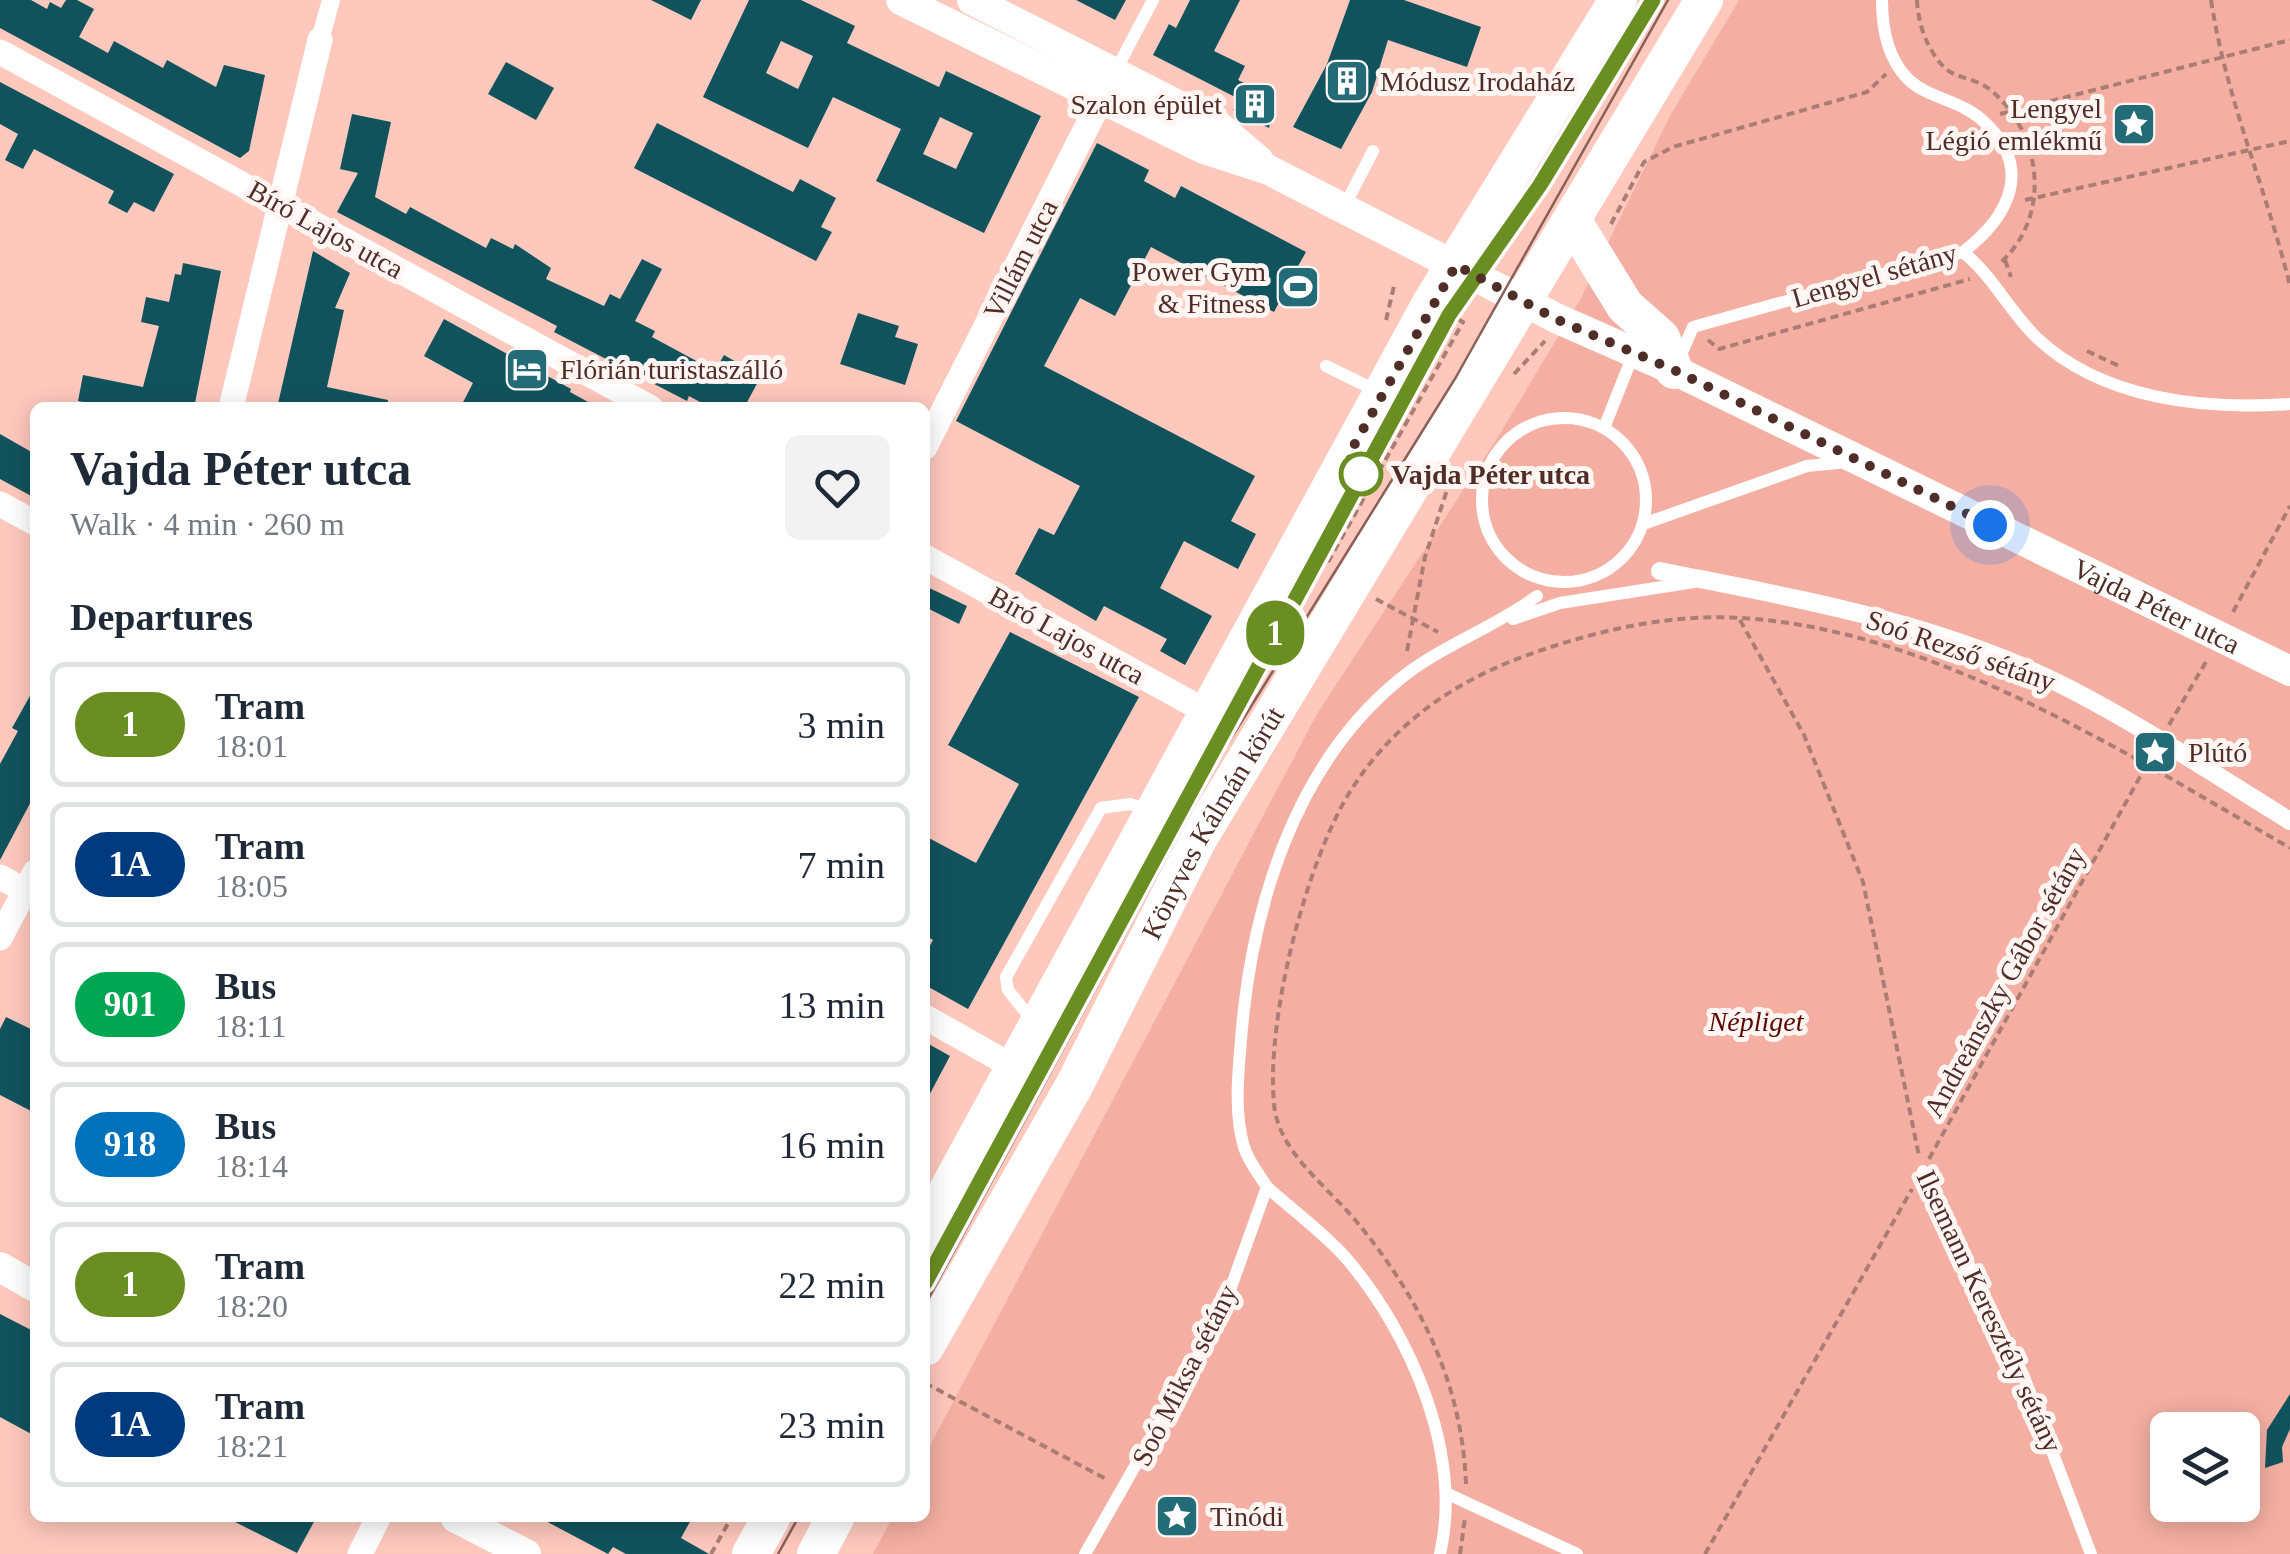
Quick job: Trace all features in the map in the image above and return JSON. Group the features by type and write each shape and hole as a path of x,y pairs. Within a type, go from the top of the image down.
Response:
{"main road":[{"name":"Könyves Kálmán körút","path":"930,1223 1151,811 1209,713 1382,394 1618,0"},
{"name":"Könyves Kálmán körút","path":"930,1338 1074,1086 1198,839 1704,0"},
{"path":"1572,220 1624,306 1661,338 1674,370"},
{"path":"751,1554 770,1522"},
{"path":"816,1554 833,1522"}],"street":[{"path":"232,402 278,203 331,0"},
{"name":"Vajda Péter utca","path":"902,0 1108,85 1217,125 1269,170 1558,320 1674,370 2290,671"},
{"name":"Vajda Péter utca","path":"972,0 1108,85"},
{"name":"Bíró Lajos utca","path":"0,52 640,402"},
{"name":"Villám utca","path":"930,437 1108,85"},
{"path":"0,504 30,521"},
{"name":"Bíró Lajos utca","path":"930,561 1209,713"},
{"name":"Soó Rezső sétány","path":"1660,571 1871,616 1984,652 2067,687 2290,820"},
{"path":"0,877 30,885"},
{"path":"0,938 30,889"},
{"path":"930,1020 1014,1068"},
{"path":"0,1267 30,1283"},
{"path":"360,1554 376,1522"},
{"path":"464,1522 526,1554"}],"lane":[{"path":"1108,85 1153,0"},
{"path":"1882,0 1882,27 1896,64 1910,82 1981,118 2008,155 2012,182 2006,207"},
{"path":"1343,208 1373,151"},
{"name":"Lengyel sétány","path":"1693,326 1963,252 1990,231 2006,207"},
{"path":"1963,252 1987,272 2007,304 2039,340 2091,376 2151,396 2240,408 2290,404"},
{"path":"1674,370 1693,326"},
{"path":"1604,428 1633,355"},
{"path":"1326,366 1382,394"},
{"path":"1552,420 1579,420 1604,428 1639,467 1646,524 1630,553 1597,575 1569,580 1536,578 1508,560 1492,541 1480,508 1483,473 1497,446 1526,427 1552,420"},
{"path":"1646,524 1807,466 1858,461"},
{"path":"1440,1554 1448,1494 1434,1427 1389,1320 1345,1258 1266,1187 1244,1150 1238,1079 1244,999 1262,906 1308,792 1337,747 1400,680 1460,641 1560,602 1706,580"},
{"path":"1498,624 1537,596"},
{"name":"Ilsemann Keresztély sétány","path":"1923,1170 2024,1377 2092,1554"},
{"name":"Soó Miksa sétány","path":"1086,1554 1221,1314 1266,1187"},
{"path":"1448,1494 1577,1554"}],"path":[{"path":"1693,326 1719,349 1910,300 1987,272 2005,260 2026,225 2034,196 2031,150 2013,111 1985,86 1946,69 1918,25 1917,0"},
{"path":"2212,0 2220,55 2246,152 2276,228 2290,286"},
{"path":"1981,118 2290,40"},
{"path":"1594,257 1644,162 1673,147 1867,92 1896,64"},
{"path":"2006,207 2034,196 2290,141"},
{"path":"2005,260 2011,278"},
{"path":"1328,572 1324,569 1463,322 1454,317"},
{"path":"1514,375 1558,320"},
{"path":"1452,342 1463,348"},
{"path":"2078,347 2122,367"},
{"path":"1400,680 1425,556 1453,471"},
{"path":"1372,597 1460,641"},
{"path":"1274,1106 1279,1024 1309,877 1338,811 1372,758 1409,719 1456,687 1504,663 1578,638 1643,623 1738,618 1862,640 1998,688 2147,764 2290,848"},
{"name":"Ilsemann Keresztély sétány","path":"1738,618 1804,735 1863,882 1923,1170"},
{"name":"Andreánszky Gábor sétány","path":"1705,1554 2160,742"},
{"path":"930,1386 1126,1489"},
{"path":"1460,1554 1467,1501"},
{"path":"711,1554 729,1522"}],"green space":[{"name":"Népliget","path":"1739,0 2290,0 2290,1554 873,1554 890,1522 930,1522 930,1446 1317,714 1498,437 1580,300 1671,114"}],"building":[{"path":"0,0 31,0 47,9 50,2 61,8 66,0 77,0 94,9 79,37 108,53 114,41 163,68 167,60 216,87 224,65 265,75 249,151 240,158 0,28"},
{"path":"651,0 701,0 691,20"},
{"path":"749,0 801,0 855,26 847,43 939,87 946,71 1041,116 984,233 876,181 901,129 833,97 808,148 703,97","holes":["781,41 813,56 798,89 766,73","940,117 973,133 956,169 923,154"]},
{"path":"1076,0 1126,0 1115,20"},
{"path":"1190,0 1240,0 1214,51 1245,66 1238,80 1274,98 1269,128 1233,110 1239,99 1153,55 1169,24 1176,28"},
{"path":"1350,0 1404,0 1481,27 1467,67 1388,40 1372,92 1341,149 1293,127 1327,64"},
{"path":"506,62 554,88 536,120 488,94"},
{"path":"0,82 174,174 154,212 134,202 127,213 108,203 114,191 34,149 23,169 5,160 18,134 0,124"},
{"path":"352,114 391,122 375,197 406,214 410,207 486,248 491,238 513,249 515,244 551,268 546,279 604,306 610,294 620,299 642,259 662,269 635,321 655,331 652,337 715,371 724,355 761,376 747,402 700,402 689,396 687,401 554,332 557,326 337,212 358,173 340,169"},
{"path":"657,123 793,192 800,179 836,198 821,227 832,232 816,261 634,168"},
{"path":"1097,143 1149,170 1144,181 1175,198 1181,186 1306,252 1297,268 1307,282 1306,291 1298,297 1283,295 1274,312 1151,247 1115,316 1080,298 1044,366 1255,476 1231,521 1256,534 1238,569 1184,541 1160,588 1212,616 1185,665 1160,651 1167,639 1104,606 1096,621 1015,574 1039,528 1054,535 1080,486 956,421"},
{"path":"313,251 350,273 335,308 344,310 327,387 388,402 278,402"},
{"path":"183,263 221,271 195,402 78,401 83,375 143,387 159,326 141,322 146,297 169,302 175,274 181,275"},
{"path":"858,313 899,326 895,337 918,344 905,385 840,364"},
{"path":"444,319 588,402 463,402 473,383 424,356"},
{"path":"0,434 30,451 30,495 0,479"},
{"path":"930,588 967,606 959,624 930,610"},
{"path":"1010,632 1139,697 968,1009 930,988 930,839 976,863 1019,784 948,745"},
{"path":"30,696 30,803 0,860 0,764 18,731 12,728"},
{"path":"6,1017 30,1029 30,1110 0,1095 0,1029"},
{"path":"930,1045 950,1056 930,1094"},
{"path":"0,1314 30,1329 30,1433 0,1417"},
{"path":"2290,1394 2290,1429 2282,1447 2283,1462 2265,1468 2267,1430"},
{"path":"235,1522 314,1522 297,1553"},
{"path":"548,1522 690,1522 681,1538 709,1554 626,1554 613,1547 608,1554"}],"tram line":[{"name":"1","path":"930,1273 1037,1069 1449,315 1524,210 1653,0"},
{"path":"930,1296 1227,745 1456,377 1668,0"},
{"path":"1228,718 1449,315 1524,210 1602,86"},
{"path":"778,1554 796,1522"}],"place":[{"name":"Módusz Irodaház","path":"1347,81"},
{"name":"Szalon épület","path":"1255,104"},
{"name":"Lengyel Légió emlékmű","path":"2134,124"},
{"name":"Power Gym & Fitness","path":"1298,287"},
{"name":"Flórián turistaszálló","path":"527,369"},
{"name":"Vajda Péter utca","path":"1361,474"},
{"name":"Plútó","path":"2155,752"},
{"name":"Tinódi","path":"1177,1516"}],"route":[{"path":"1361,474 1348,456 1456,265 1558,320 1674,370 1990,525"}]}
